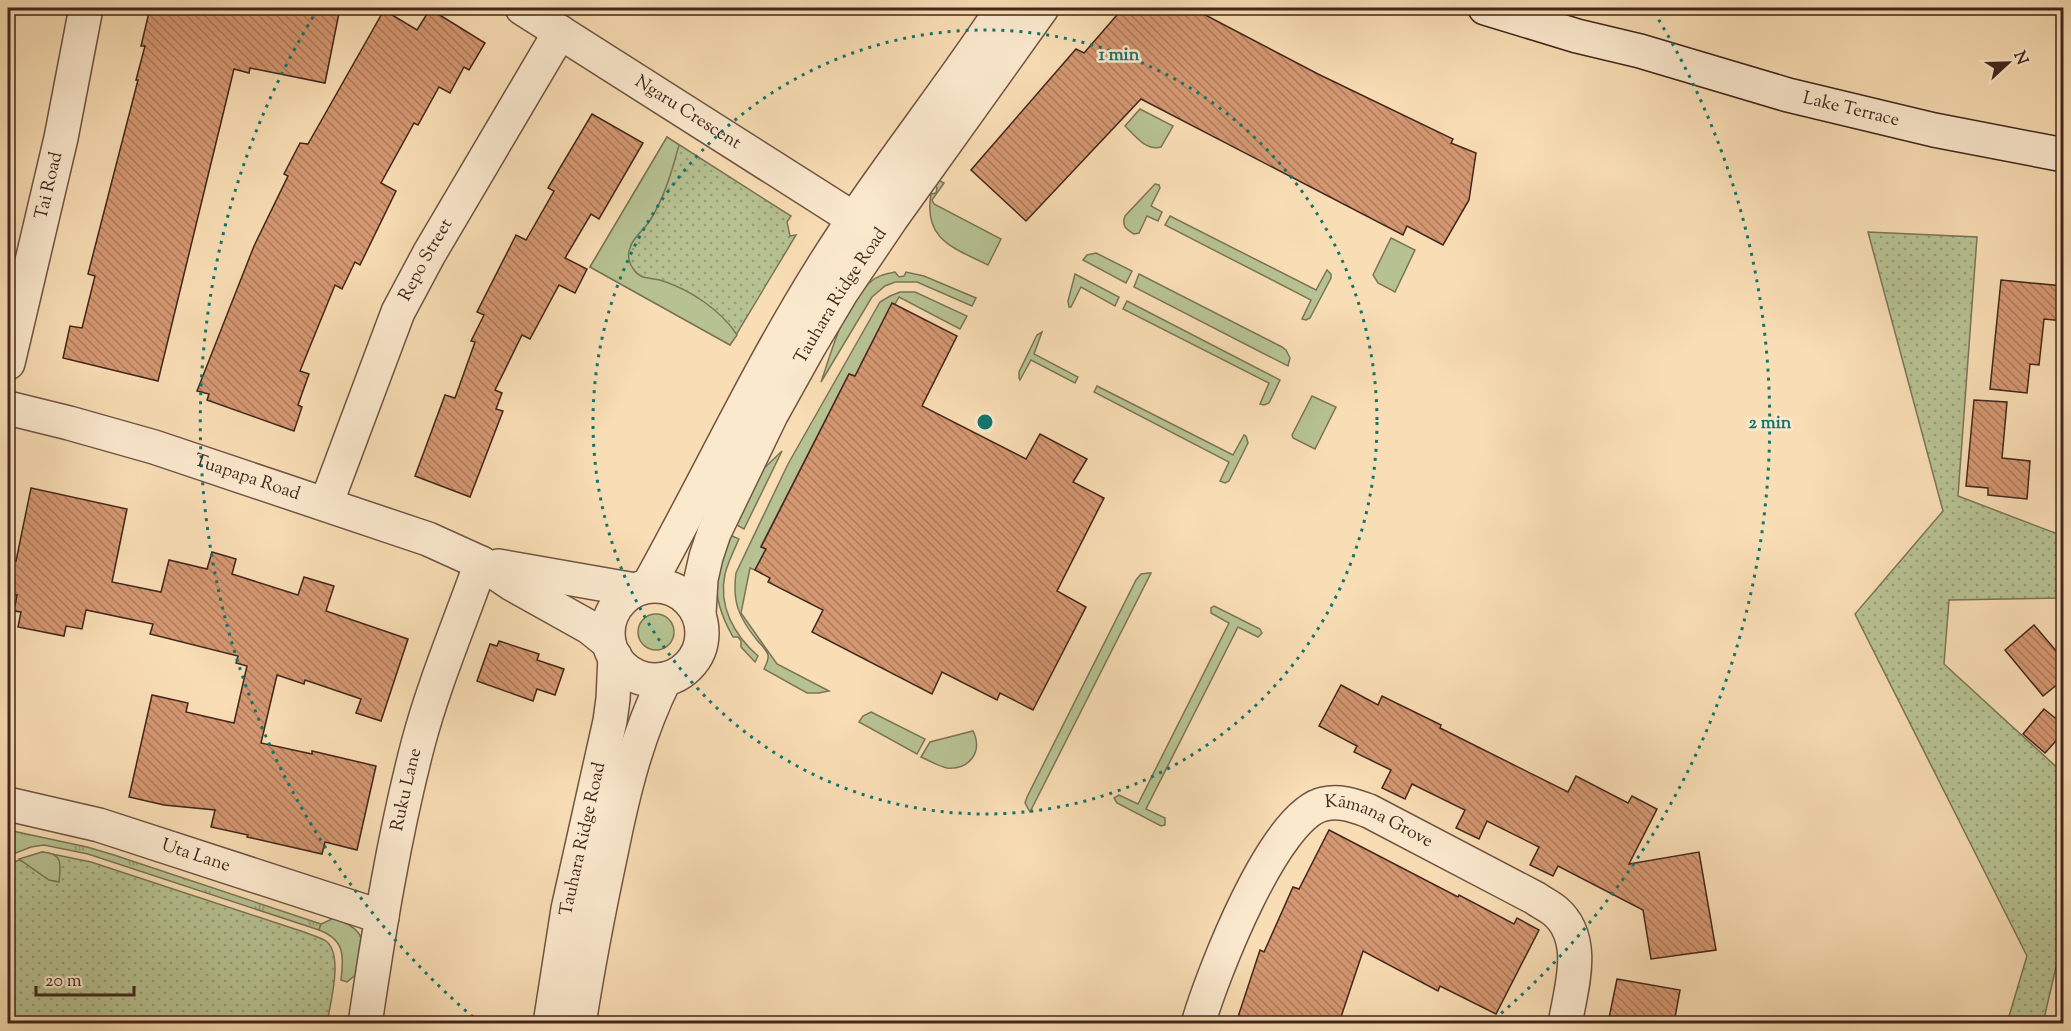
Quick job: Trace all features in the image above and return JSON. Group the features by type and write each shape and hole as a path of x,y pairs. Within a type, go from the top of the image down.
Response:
{"street":[{"name":"Tai Road","path":"8,363 61,138 86,8"},
{"name":"Ngaru Crescent","path":"522,8 854,219"},
{"name":"Tauhara Ridge Road","path":"550,1023 568,909 613,699 609,621 623,597 641,588 765,364 821,270 854,219 1003,8"},
{"name":"Tauhara Ridge Road","path":"579,1023 601,899 632,760 665,679 684,670 698,654 702,641 699,613 702,579 714,533 766,424 841,293 1042,8"},
{"name":"Lake Terrace","path":"1485,8 1577,36 1640,51 1788,94 1955,135 2064,155"},
{"name":"Lake Terrace","path":"1532,8 1640,51"},
{"name":"Repo Street","path":"326,504 398,312 429,254 560,32"},
{"name":"Tuapapa Road","path":"8,408 114,435 428,539 481,563 512,584 589,627 612,650"},
{"name":"Tuapapa Road","path":"481,563 641,588"},
{"name":"Ruku Lane","path":"366,1023 382,917 418,743 481,563"},
{"path":"641,588 660,585 672,588 692,602 699,613"},
{"path":"612,650 626,670 638,677 651,680 665,679"},
{"name":"Kāmana Grove","path":"1198,1023 1239,916 1277,846 1303,814 1323,804 1348,803 1369,811 1535,898 1557,912 1569,930 1576,950 1565,1023"},
{"name":"Uta Lane","path":"8,804 99,825 382,917"}],"green space":[{"path":"1140,109 1173,126 1161,147 1146,145 1125,126"},
{"path":"667,137 791,216 787,222 790,236 796,235 730,345 590,267"},
{"path":"667,137 679,145 663,194 654,213 631,244 630,262 640,276 673,285 694,295 714,309 737,335 730,345 590,267"},
{"path":"938,180 944,183 932,200 934,204 1001,239 988,265 953,247 937,232 930,210 931,194 936,193 935,185"},
{"path":"1155,184 1160,188 1151,206 1162,212 1158,221 1147,216 1139,233 1134,234 1124,225 1125,216"},
{"path":"1170,216 1316,290 1327,270 1331,278 1310,318 1302,319 1311,300 1165,225"},
{"path":"1868,232 1977,237 1958,496 2063,536 2063,598 1949,600 1944,664 2063,773 2063,937 2043,1023 2007,1023 2027,956 1855,614 1943,511"},
{"path":"1391,238 1415,250 1395,292 1378,283 1373,275"},
{"path":"1096,253 1132,271 1126,283 1083,260 1087,255"},
{"path":"895,272 899,277 904,276 906,272 924,276 976,298 972,306 917,282 895,282 885,286 872,297 821,382 839,329 852,303 872,281"},
{"path":"1075,274 1119,297 1115,306 1081,287 1069,307 1068,301"},
{"path":"1139,274 1282,347 1290,358 1288,366 1134,287"},
{"path":"900,292 915,292 967,316 960,329 899,297 895,304 892,304 861,364 858,378 849,374 761,546 766,549 755,570 750,568 741,613 777,664 829,691 807,693 764,669 768,660 767,653 741,617 738,609 735,593 736,573 788,464 880,302"},
{"path":"1127,301 1280,380 1269,403 1260,404 1269,383 1123,309"},
{"path":"1042,332 1034,354 1078,377 1075,383 1031,360 1020,380 1019,372 1037,335"},
{"path":"1097,386 1233,455 1244,435 1246,436 1248,443 1229,481 1225,483 1220,481 1229,462 1094,392"},
{"path":"1312,396 1336,407 1315,449 1293,438 1292,435"},
{"path":"782,451 744,529 733,523 757,475"},
{"path":"728,534 739,539 725,574 723,586 726,608 735,629 758,656 755,662 741,647 738,637 733,637 719,603 718,575"},
{"path":"1151,573 1030,812 1025,803 1027,797 1136,580 1141,574"},
{"path":"1214,606 1260,629 1262,633 1258,637 1238,627 1146,809 1165,818 1165,825 1161,826 1117,803 1114,798 1119,795 1138,804 1229,623 1211,613 1211,608"},
{"path":"656,614 669,619 674,632 669,645 656,650 643,645 638,632 643,619"},
{"path":"871,712 925,739 917,754 859,722 863,716"},
{"path":"973,731 976,738 975,752 972,758 962,766 947,768 921,757 930,742"},
{"path":"8,830 114,855 321,924 319,930 88,854 44,845 31,847 8,856"},
{"path":"42,852 91,862 326,941 334,957 335,968 327,1023 8,1023 8,864"},
{"path":"42,852 57,857 60,865 59,882 49,880 19,859"},
{"path":"334,918 353,927 361,938 359,972 347,982 341,980 342,956 338,944 328,934 319,930 321,924"}],"building":[{"path":"150,8 340,8 325,83 250,68 249,73 234,69 158,381 63,358 70,326 82,328 95,276 88,274 138,80 136,80 145,46 141,46"},
{"path":"1123,8 1192,8 1318,74 1453,139 1451,143 1476,153 1469,200 1443,245 1407,226 1403,235 1141,99 1026,221 971,170 1076,49 1084,53"},
{"path":"430,9 485,43 469,70 464,67 450,93 439,87 418,125 414,123 381,183 396,191 360,265 355,262 342,289 335,285 300,371 309,374 298,405 302,407 294,431 207,400 209,394 197,391 254,246 288,176 284,174 300,143 308,144 384,10 417,30"},
{"path":"592,114 643,143 599,219 591,214 565,258 587,269 575,293 559,285 530,339 522,335 495,390 502,393 496,409 503,411 470,497 415,476 445,395 455,398 475,342 471,341 484,315 477,312 516,235 526,240 554,191 548,188"},
{"path":"2001,280 2064,286 2064,321 2044,319 2039,365 2030,364 2027,393 1990,389"},
{"path":"892,303 957,336 922,406 1026,459 1040,434 1087,459 1073,482 1104,498 1057,591 1086,607 1033,710 1000,693 997,700 942,672 932,694 812,632 823,610 768,582 770,578 755,570 766,549 761,547 849,374 855,376"},
{"path":"1974,400 2007,402 2002,458 2030,461 2027,499 1988,495 1988,488 1966,486"},
{"path":"31,488 127,509 112,582 161,592 169,560 207,569 212,552 236,559 232,574 298,595 304,577 334,586 326,611 408,639 381,721 356,713 361,699 305,680 304,684 277,675 261,743 312,754 312,751 376,766 357,850 325,842 322,854 247,837 248,835 211,827 215,810 164,805 129,797 152,695 188,703 186,712 234,723 247,666 236,663 238,656 150,634 153,624 86,610 82,629 66,626 64,636 18,627 21,612 14,611 17,595 8,594 8,577 11,560 16,561"},
{"path":"2034,625 2064,660 2064,679 2043,696 2005,650"},
{"path":"499,641 539,654 537,660 564,669 555,695 537,689 533,701 477,681 490,644 497,646"},
{"path":"1341,685 1378,705 1382,696 1441,725 1440,728 1568,792 1576,776 1628,803 1632,796 1657,809 1629,864 1699,852 1716,950 1651,959 1643,910 1558,866 1553,876 1530,865 1539,847 1487,821 1479,839 1456,828 1465,810 1412,784 1405,799 1382,788 1391,770 1354,752 1357,746 1319,726"},
{"path":"2044,709 2064,725 2064,732 2045,753 2023,734"},
{"path":"1329,830 1514,924 1517,918 1539,930 1496,1014 1440,986 1438,991 1363,951 1339,1023 1236,1023 1260,950 1264,952 1293,887 1299,889"},
{"path":"1617,979 1680,990 1674,1023 1608,1023"}]}
